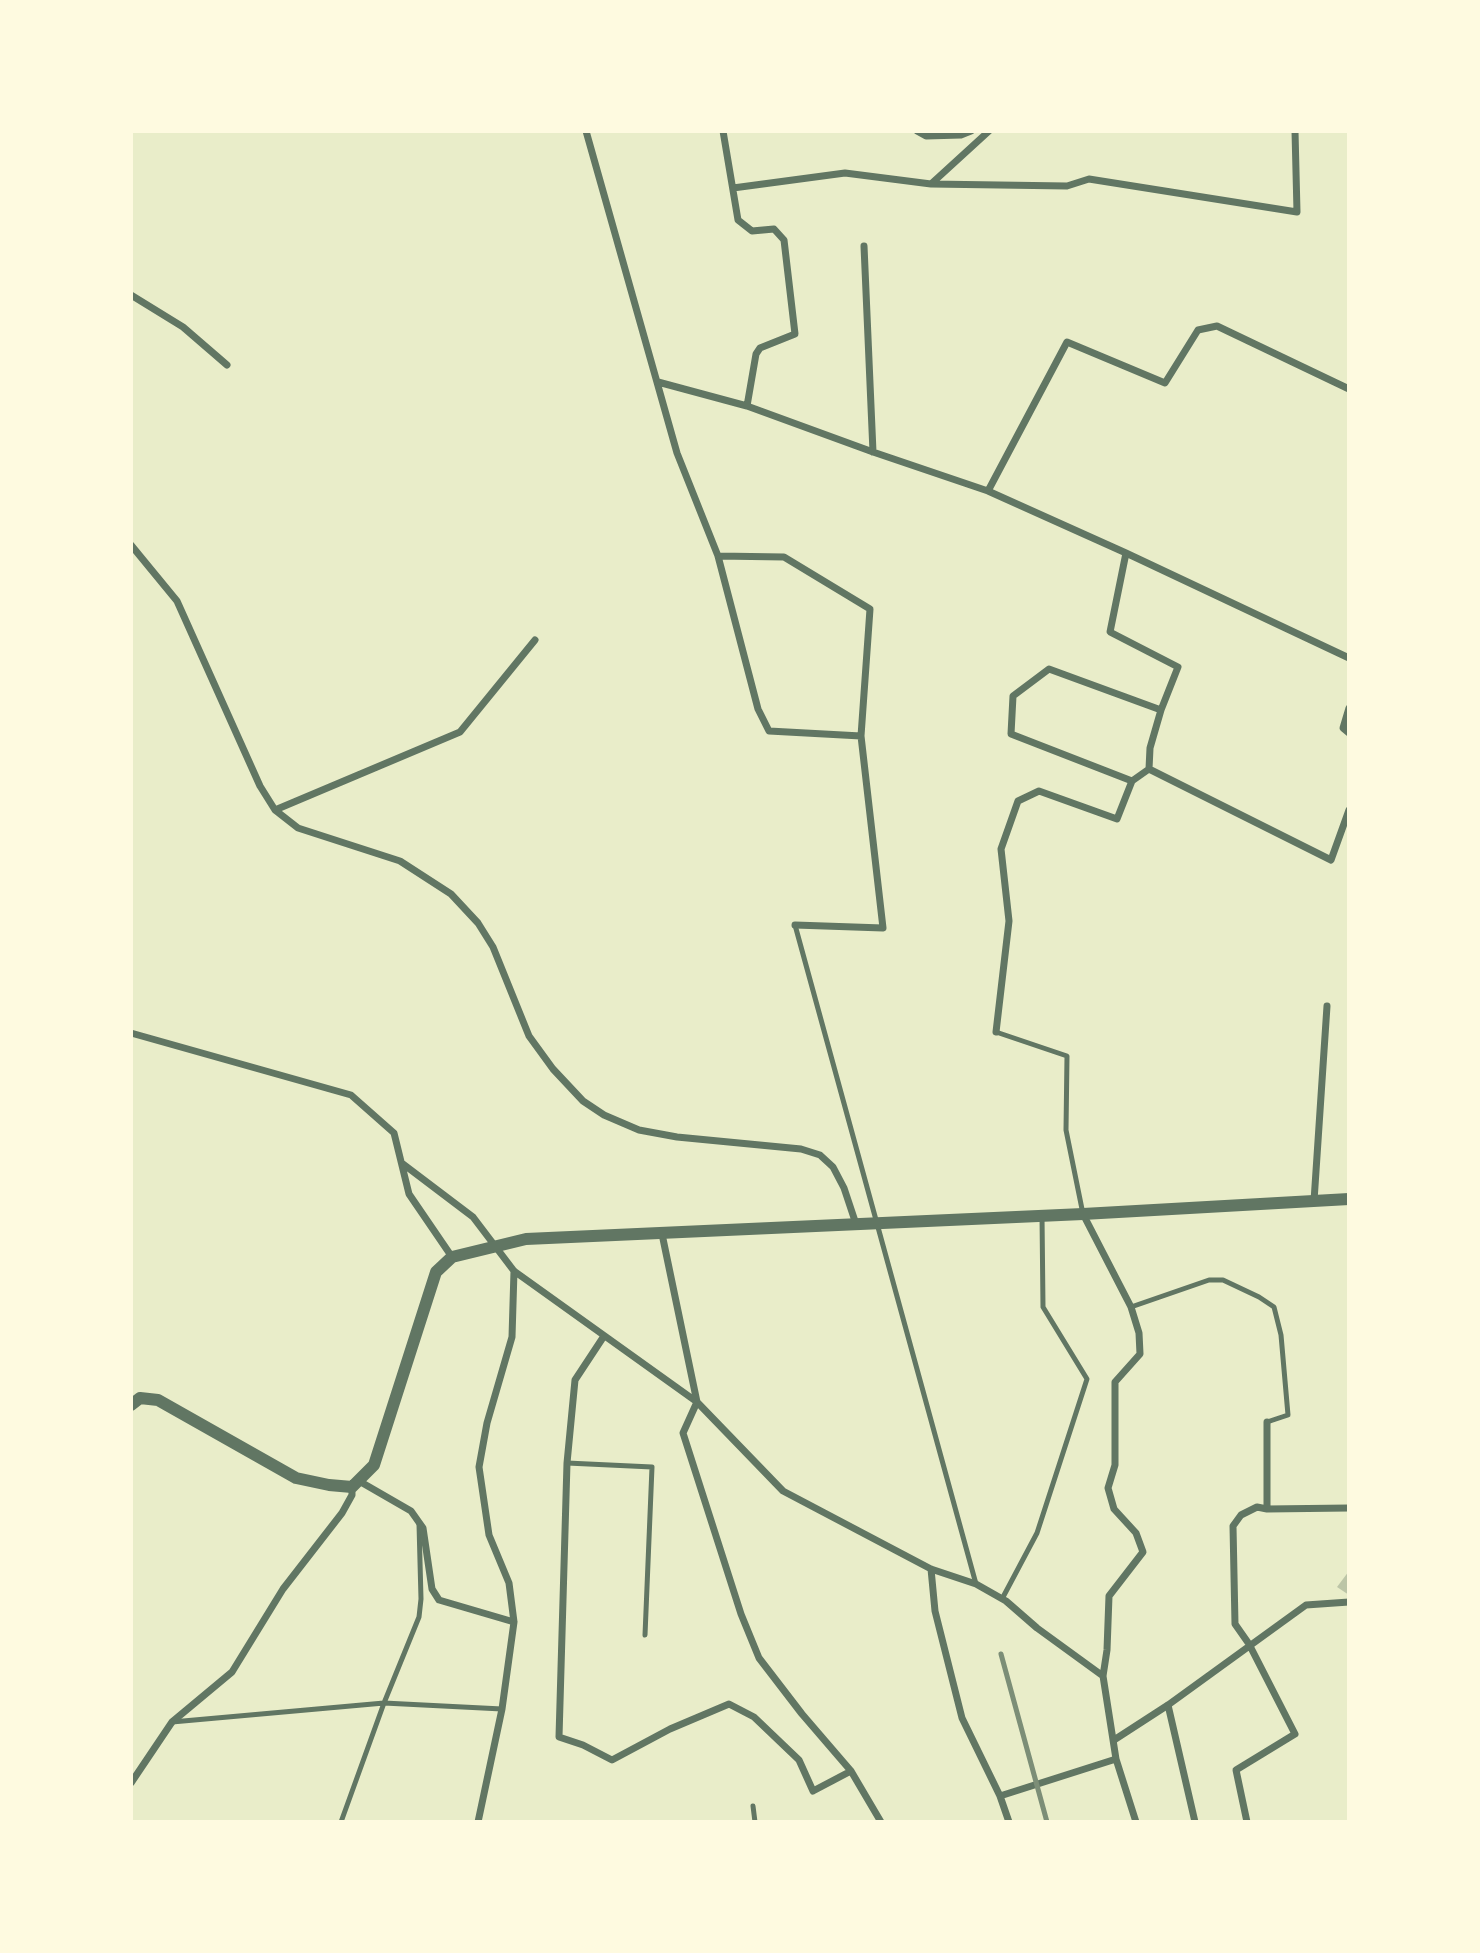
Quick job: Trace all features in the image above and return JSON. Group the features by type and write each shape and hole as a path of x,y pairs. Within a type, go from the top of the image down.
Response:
{"street":[{"path":"586,131 677,453 718,555 758,709 769,732 861,736"},
{"path":"723,131 738,220 752,231 774,229 784,240 794,334 760,348 747,406"},
{"path":"917,131 926,136 961,135 971,131"},
{"path":"931,184 989,131"},
{"path":"733,188 845,173 931,184 1066,186 1089,179 1297,212 1295,131"},
{"path":"864,246 873,452"},
{"path":"131,295 183,327 227,365"},
{"path":"988,491 1067,342 1165,383 1198,330 1217,326 1349,389"},
{"path":"658,382 747,406 988,491 1349,658"},
{"path":"131,545 177,601 260,786 275,810 298,828 400,860 450,894 478,923 494,947 529,1035 553,1069 583,1101 604,1115 639,1130 677,1138 801,1149 820,1156 833,1167 844,1188 856,1224"},
{"path":"1126,553 1110,632 1178,667 1150,748 1149,769"},
{"path":"718,555 784,557 870,610 861,736 883,928 794,925"},
{"path":"275,810 460,732 535,640"},
{"path":"1132,781 1011,734 1013,696 1049,668 1161,710"},
{"path":"1349,708 1343,728 1349,733"},
{"path":"996,1032 1009,921 1001,849 1018,801 1039,791 1116,819 1120,815 1132,781 1149,769"},
{"path":"1149,769 1331,860 1349,810"},
{"path":"1314,1201 1327,1006"},
{"path":"131,1033 351,1095 394,1133 409,1194 452,1257"},
{"path":"403,1164 473,1217 514,1271 697,1402 783,1491 931,1569 976,1584 1002,1599 1103,1676"},
{"path":"131,1783 173,1722 232,1672 283,1589 342,1513 352,1496 355,1484 374,1465 436,1272 452,1257 526,1240 1349,1199"},
{"path":"1083,1214 1131,1307 1139,1333 1140,1354 1115,1382 1115,1465 1108,1489 1114,1509 1136,1533 1143,1552 1109,1596 1103,1676 1116,1759 1136,1822"},
{"path":"662,1234 697,1402 683,1433 741,1614 759,1658 802,1714 851,1770 881,1822"},
{"path":"478,1822 502,1709 514,1622 509,1583 489,1535 479,1467 487,1423 512,1337 514,1271"},
{"path":"604,1336 575,1380 567,1463 559,1737 583,1745 612,1760 670,1729 729,1704 754,1717 799,1760 814,1791 851,1770"},
{"path":"131,1405 141,1398 158,1400 296,1478 329,1485 355,1484 411,1511 423,1528 432,1589 439,1600 514,1622"},
{"path":"1267,1422 1267,1509"},
{"path":"1247,1822 1236,1770 1295,1734 1250,1644 1235,1624 1233,1526 1241,1514 1257,1507 1349,1508"},
{"path":"931,1569 936,1611 962,1718 1000,1796 1009,1822"},
{"path":"1114,1740 1168,1705 1306,1605 1349,1602"},
{"path":"1168,1705 1195,1822"},
{"path":"1000,1796 1116,1759"}],"lane":[{"path":"794,925 976,1584"},
{"path":"996,1032 1067,1056 1066,1130 1083,1214"},
{"path":"1002,1599 1037,1533 1087,1380 1043,1307 1042,1216"},
{"path":"1131,1307 1209,1280 1223,1280 1275,1307 1281,1335 1288,1415 1267,1422"},
{"path":"567,1463 652,1467 645,1635"},
{"path":"341,1822 418,1617 421,1599 419,1522"},
{"path":"173,1722 384,1703 502,1709"},
{"path":"753,1806 755,1822"}],"building":[{"path":"1349,1571 1349,1595 1337,1587"}],"railway":[{"path":"1001,1654 1047,1822"}]}
